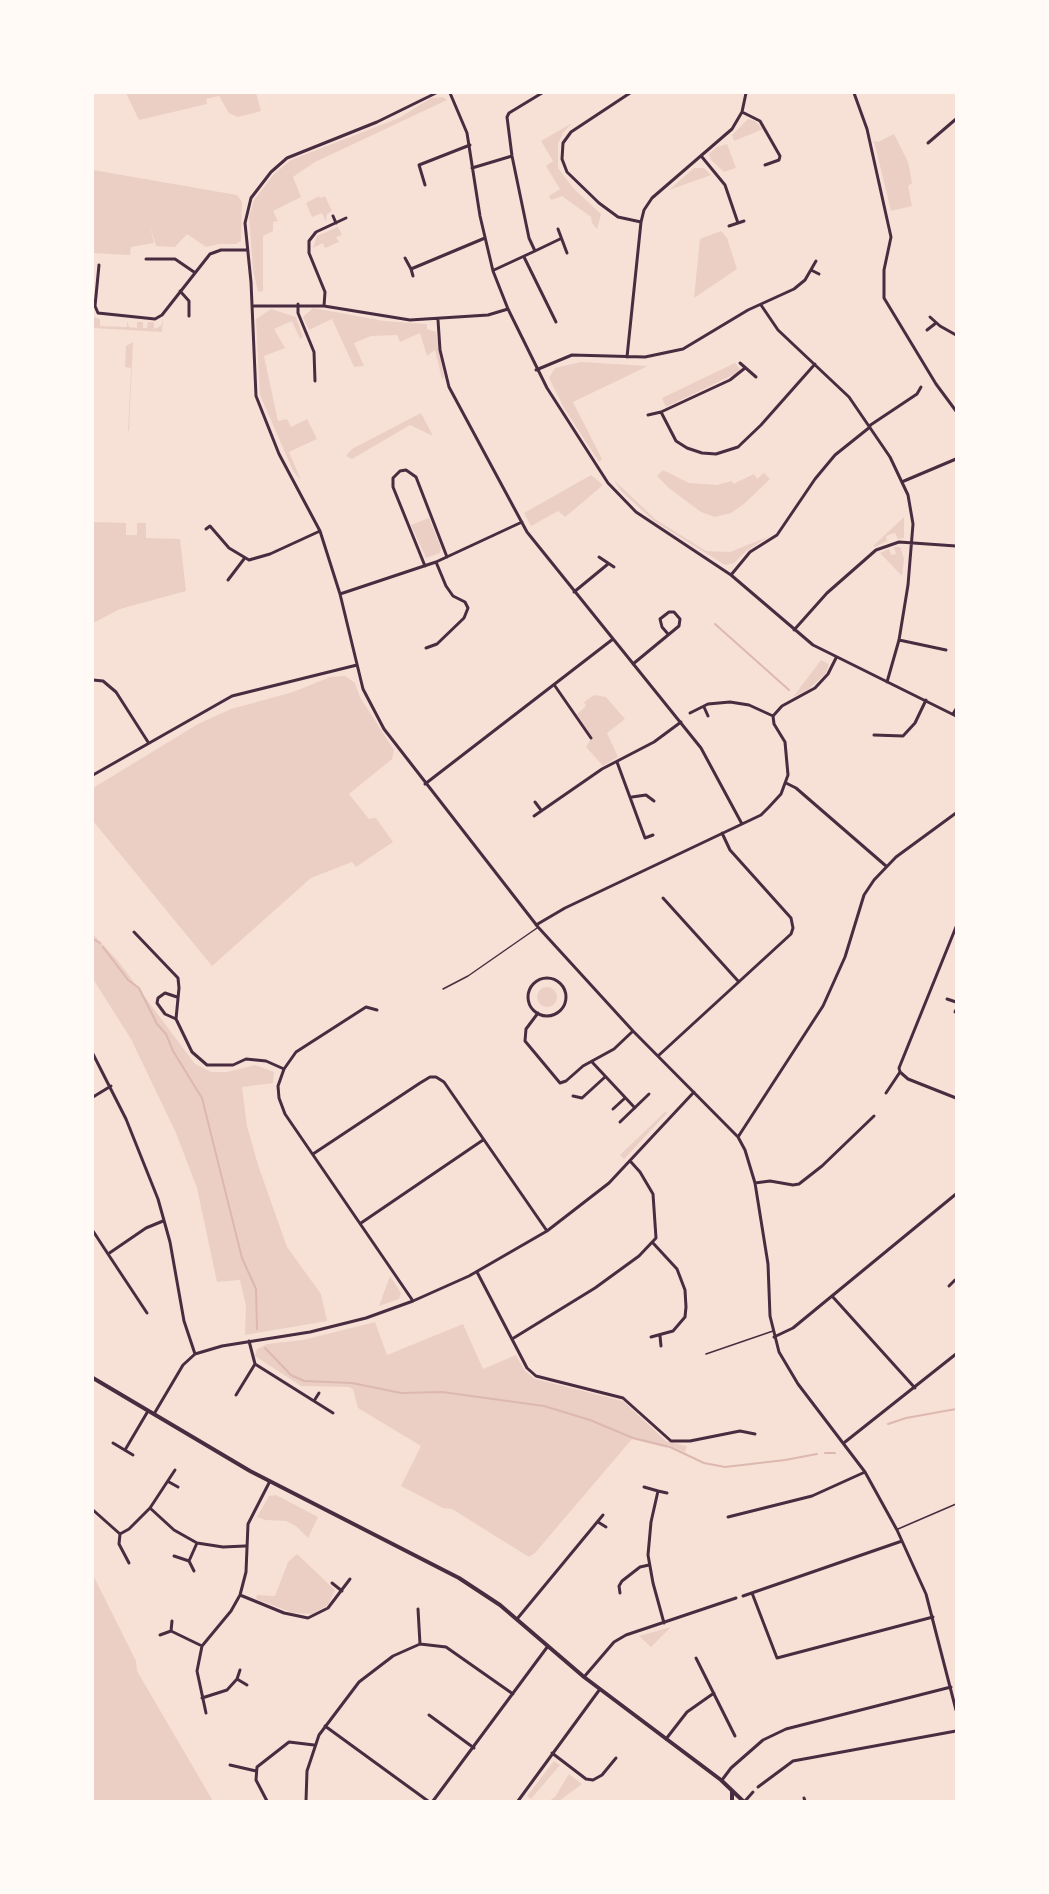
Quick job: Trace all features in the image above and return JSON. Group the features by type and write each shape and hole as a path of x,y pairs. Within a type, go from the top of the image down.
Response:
{"street":[{"path":"436,93 377,122 287,158 271,172 251,198 245,223 256,396 279,454 320,531 340,594 363,688 375,716 425,784 537,926 633,1031 738,1137 748,1157 755,1183 768,1264 774,1337 786,1367 866,1472 903,1541 933,1617 953,1689 956,1710"},
{"path":"450,93 462,117 470,145 485,238 493,271 508,309 536,370 570,426 617,493 658,529 730,574 813,645 955,715 956,709"},
{"path":"535,251 529,238 512,156 507,117 509,113 542,93"},
{"path":"630,93 571,132 563,143 562,159 567,172 599,203 618,217 641,222"},
{"path":"627,357 644,210 652,198 732,129 742,112 746,93"},
{"path":"854,93 867,129 888,214 891,237 884,270 884,298 936,384 956,411"},
{"path":"742,112 760,121 780,156"},
{"path":"928,143 956,119"},
{"path":"425,184 419,165 470,145"},
{"path":"472,168 512,156"},
{"path":"780,156 786,156"},
{"path":"765,165 779,160 780,156"},
{"path":"702,157 725,185 738,223"},
{"path":"333,216 336,223"},
{"path":"324,306 326,292 309,253 309,241 316,232 346,218"},
{"path":"729,226 744,221"},
{"path":"558,230 567,253"},
{"path":"411,269 485,238"},
{"path":"493,271 560,239"},
{"path":"99,265 95,286 95,308 99,315 144,319 161,315 207,256 217,250 247,250"},
{"path":"524,257 555,322"},
{"path":"405,258 413,276"},
{"path":"146,259 175,259 194,272"},
{"path":"536,370 572,355 627,357 667,354 682,349 794,289 804,280 816,261"},
{"path":"811,270 819,274"},
{"path":"180,291 189,301 189,316"},
{"path":"252,306 298,304 324,306 380,317 438,320 488,315 508,309"},
{"path":"298,304 298,313 314,352 315,381"},
{"path":"761,305 778,330 849,397 870,426 903,481 912,512 911,542 899,640 887,682"},
{"path":"930,317 956,335"},
{"path":"438,320 440,350 449,387 522,522 535,543 681,722 715,769 742,824"},
{"path":"927,330 936,323"},
{"path":"740,363 756,376"},
{"path":"661,412 676,441 687,448 716,454 727,452 747,439 815,364"},
{"path":"648,415 661,412 730,380 745,368"},
{"path":"730,574 750,552 777,535 825,467 850,441 917,394 921,387"},
{"path":"903,481 956,459"},
{"path":"424,566 393,487 393,478 399,471 406,470 416,477 447,557"},
{"path":"340,594 436,562 522,522"},
{"path":"206,529 212,525 229,548 244,559"},
{"path":"228,580 244,559 270,554 320,531"},
{"path":"794,630 826,593 863,559 891,543 911,542 956,546"},
{"path":"599,556 614,567"},
{"path":"426,648 437,644 464,618 468,608 465,602 453,596 446,586 436,562"},
{"path":"574,592 608,564"},
{"path":"633,664 679,626 680,619 674,612 669,612 660,619 662,627 668,634"},
{"path":"425,784 613,639"},
{"path":"899,640 946,650"},
{"path":"773,716 782,706 815,688 828,674 837,657"},
{"path":"93,775 232,696 357,665"},
{"path":"93,680 103,681 116,692 148,742"},
{"path":"555,686 591,738"},
{"path":"874,735 903,736 915,723 926,700"},
{"path":"537,926 566,908 742,824 769,807 786,783 788,753 773,716 749,705 730,702 704,706 690,713"},
{"path":"704,706 708,716"},
{"path":"534,816 592,776 654,742 681,722"},
{"path":"617,762 632,797 635,818 645,838 653,835"},
{"path":"786,783 796,788 886,866"},
{"path":"632,797 646,795 654,801"},
{"path":"536,802 541,810"},
{"path":"738,1137 823,1006 848,948 864,895 886,866 956,813"},
{"path":"658,1057 790,934 793,923 730,850 722,833"},
{"path":"663,898 739,982"},
{"path":"886,1093 900,1072 899,1068 956,927"},
{"path":"134,932 178,978 176,1019 192,1052 207,1065 233,1065 246,1059 266,1061 284,1069"},
{"path":"544,978 557,980 565,989 564,1006 549,1016 537,1013 532,1009 528,997 533,985 544,978"},
{"path":"176,1019 165,1014 157,1004 158,998 165,993 177,997"},
{"path":"947,999 956,1002"},
{"path":"376,1010 366,1007 296,1052 284,1069 278,1086 281,1106 412,1301"},
{"path":"537,1013 525,1029 525,1041 556,1081 563,1083 582,1066 614,1049 633,1031"},
{"path":"93,1054 111,1086 140,1151 164,1221 184,1321 195,1354"},
{"path":"592,1062 635,1108"},
{"path":"900,1072 908,1079 956,1098"},
{"path":"313,1154 430,1077 444,1082 548,1231"},
{"path":"573,1096 582,1098 605,1077"},
{"path":"93,1097 111,1086"},
{"path":"154,1414 183,1365 195,1354 249,1341 332,1327 412,1301 477,1272 548,1231 609,1183 694,1092"},
{"path":"620,1122 649,1094"},
{"path":"613,1109 625,1098"},
{"path":"755,1183 770,1181 799,1184 822,1166 874,1116"},
{"path":"360,1224 483,1140"},
{"path":"512,1339 595,1288 653,1243 657,1231 652,1194 640,1172 631,1162"},
{"path":"774,1337 793,1328 956,1194"},
{"path":"108,1254 146,1228 164,1221"},
{"path":"93,1231 147,1313"},
{"path":"651,1336 660,1336 674,1331 685,1317 685,1290 677,1269 653,1243"},
{"path":"477,1272 527,1368 536,1376 623,1398 671,1441 690,1441 740,1431 755,1434"},
{"path":"949,1286 956,1280"},
{"path":"832,1296 915,1388"},
{"path":"660,1336 661,1346"},
{"path":"249,1341 255,1364 333,1413"},
{"path":"844,1442 956,1354"},
{"path":"236,1395 255,1364"},
{"path":"93,1378 270,1481 459,1578 517,1619 584,1677 721,1780 744,1801 753,1792"},
{"path":"314,1401 319,1393"},
{"path":"125,1450 148,1411"},
{"path":"113,1443 133,1455"},
{"path":"120,1533 129,1529 150,1508 175,1470"},
{"path":"728,1517 812,1496 866,1472"},
{"path":"206,1713 197,1671 202,1646 231,1611 240,1595 246,1572 248,1524 270,1481"},
{"path":"168,1482 178,1487"},
{"path":"644,1487 667,1493"},
{"path":"658,1491 651,1521 649,1565 664,1623"},
{"path":"150,1508 174,1530 197,1543 223,1547 246,1546"},
{"path":"93,1516 95,1511 120,1533"},
{"path":"517,1619 560,1564 603,1515"},
{"path":"598,1522 606,1527"},
{"path":"120,1533 119,1544 129,1563"},
{"path":"743,1596 903,1541"},
{"path":"189,1561 197,1543"},
{"path":"174,1556 189,1561 194,1571"},
{"path":"620,1593 619,1586 622,1581 640,1566 649,1565"},
{"path":"240,1595 303,1619 323,1613 351,1579"},
{"path":"333,1583 342,1591"},
{"path":"752,1593 777,1658 933,1617"},
{"path":"584,1677 620,1638 736,1598"},
{"path":"418,1609 420,1644"},
{"path":"171,1631 172,1621"},
{"path":"160,1635 171,1631 202,1646"},
{"path":"306,1801 307,1771 314,1745 324,1726 343,1700 378,1665 407,1649 420,1644 436,1644 457,1654 513,1694"},
{"path":"433,1801 548,1646"},
{"path":"696,1658 735,1736"},
{"path":"202,1698 227,1690 237,1679 240,1670"},
{"path":"237,1679 247,1685"},
{"path":"518,1801 600,1689"},
{"path":"721,1780 763,1740 786,1729 953,1689"},
{"path":"666,1739 687,1712 714,1694"},
{"path":"429,1715 474,1748"},
{"path":"324,1726 428,1801"},
{"path":"758,1787 793,1761 956,1731"},
{"path":"267,1801 256,1780 256,1771 290,1742 314,1745"},
{"path":"552,1753 586,1779 593,1780 602,1775 616,1758"},
{"path":"230,1764 256,1771"},
{"path":"732,1790 732,1801"}],"lane":[{"path":"443,989 468,976 537,926"},
{"path":"706,1354 773,1331"},
{"path":"897,1530 956,1504"}],"shaded area":[{"path":"126,93 256,93 261,111 238,117 229,113 219,96 206,99 207,104 139,120"},
{"path":"443,97 447,100 315,162 293,177 301,197 273,211 278,221 273,222 273,231 263,236 263,291 258,292 253,270 249,217 254,200 274,174 291,160 399,118 431,98"},
{"path":"748,119 755,121 763,129 734,141 732,135"},
{"path":"572,123 563,133 558,144 558,168 574,189 601,214 597,229 591,217 562,196 551,200 549,196 560,189 546,166 553,161 541,141"},
{"path":"894,134 908,162 912,183 908,186 912,206 891,211 874,141 878,142"},
{"path":"727,144 736,168 724,172 711,160 709,154 717,147"},
{"path":"694,168 704,168 711,175 669,190"},
{"path":"93,170 237,195 242,202 241,241 236,244 206,247 187,234 175,247 156,246 150,226 154,243 131,247 130,255 93,253"},
{"path":"319,196 320,198 325,196 332,211 327,214 326,222 322,213 312,217 306,203"},
{"path":"338,227 342,235 336,237 339,242 325,248 323,243 313,248 317,236"},
{"path":"721,231 727,238 737,269 694,298 700,239"},
{"path":"313,308 384,321 427,324 427,329 436,332 444,378 442,379 435,350 427,356 420,333 400,342 397,335 371,336 354,343 364,366 354,367 332,319 309,330 303,317"},
{"path":"271,309 296,317 303,337 300,339 292,321 274,329 285,348 264,356 278,421 287,419 291,427 307,419 317,439 289,452 301,480 293,471 260,395 256,319"},
{"path":"93,317 100,319 100,326 127,327 127,321 129,327 137,328 137,322 143,322 143,328 147,328 148,322 154,322 154,329 161,326 163,318 162,332 93,328"},
{"path":"133,342 128,431 131,368 125,367 126,346"},
{"path":"581,362 648,366 573,402 602,459 599,462 564,408 549,378 555,368"},
{"path":"735,363 740,369 739,372 666,407 662,398"},
{"path":"421,413 433,436 410,425 352,459 346,456 352,449"},
{"path":"663,470 689,483 717,485 732,481 733,484 754,474 757,479 764,473 770,479 731,513 715,517 701,512 670,489 657,476"},
{"path":"591,475 603,485 565,517 558,511 531,526 524,513"},
{"path":"614,480 655,519 706,551 730,552 770,536 746,551 734,563 725,565 654,521 621,491"},
{"path":"904,517 904,538 898,539 895,533 886,536 887,541 873,546"},
{"path":"429,518 441,548 440,553 426,558 411,525"},
{"path":"93,522 126,523 126,535 137,535 137,523 146,523 146,538 180,539 186,591 120,609 93,623"},
{"path":"894,547 900,547 904,559 902,576 880,553 889,549 891,555 896,554"},
{"path":"821,660 829,664 826,673 809,689 793,697"},
{"path":"345,676 355,683 360,697 394,750 392,759 349,794 369,819 376,818 393,842 356,867 352,862 311,878 212,966 93,821 93,788 198,724 231,709 293,692 330,677"},
{"path":"594,695 606,697 625,719 607,733 618,757 603,766 586,747 592,737 577,714 586,706 584,702"},
{"path":"93,934 118,961 195,1064 211,1072 227,1072 255,1065 274,1072 273,1083 242,1087 247,1126 287,1247 321,1294 327,1321 245,1335 246,1306 240,1280 217,1282 197,1188 176,1133 131,1039 93,979"},
{"path":"547,987 554,990 557,997 554,1004 547,1007 540,1004 537,997 540,990"},
{"path":"666,1111 667,1113 624,1159 620,1155"},
{"path":"390,1276 401,1293 399,1299 379,1306"},
{"path":"375,1322 387,1355 463,1324 483,1369 516,1355 525,1371 535,1379 623,1401 666,1441 687,1446 685,1452 668,1445 667,1448 632,1439 535,1553 529,1557 452,1509 443,1508 401,1486 421,1446 358,1408 353,1389 301,1386 255,1356 257,1349 267,1344 303,1340"},
{"path":"276,1495 318,1517 308,1538 296,1526 286,1521 265,1520 257,1517 269,1496"},
{"path":"297,1554 335,1590 328,1605 313,1614 293,1613 256,1599 257,1595 275,1596 288,1562"},
{"path":"93,1575 136,1661 137,1671 213,1801 93,1801"},
{"path":"671,1627 651,1647 639,1636"},
{"path":"554,1761 560,1765 531,1799 527,1796"},
{"path":"569,1774 582,1784 559,1801 549,1801 555,1797"}],"waterway":[{"path":"715,624 789,690"},
{"path":"93,939 100,943"},
{"path":"103,947 128,980 139,988 157,1024 166,1034 173,1051 202,1098 242,1258 256,1289 257,1329"},
{"path":"265,1348 291,1375 304,1381 352,1383 401,1393 442,1392 544,1406 590,1420 633,1438 670,1447 704,1463 725,1467 817,1454"},
{"path":"888,1424 906,1418 956,1409"},
{"path":"825,1453 835,1453"}]}
